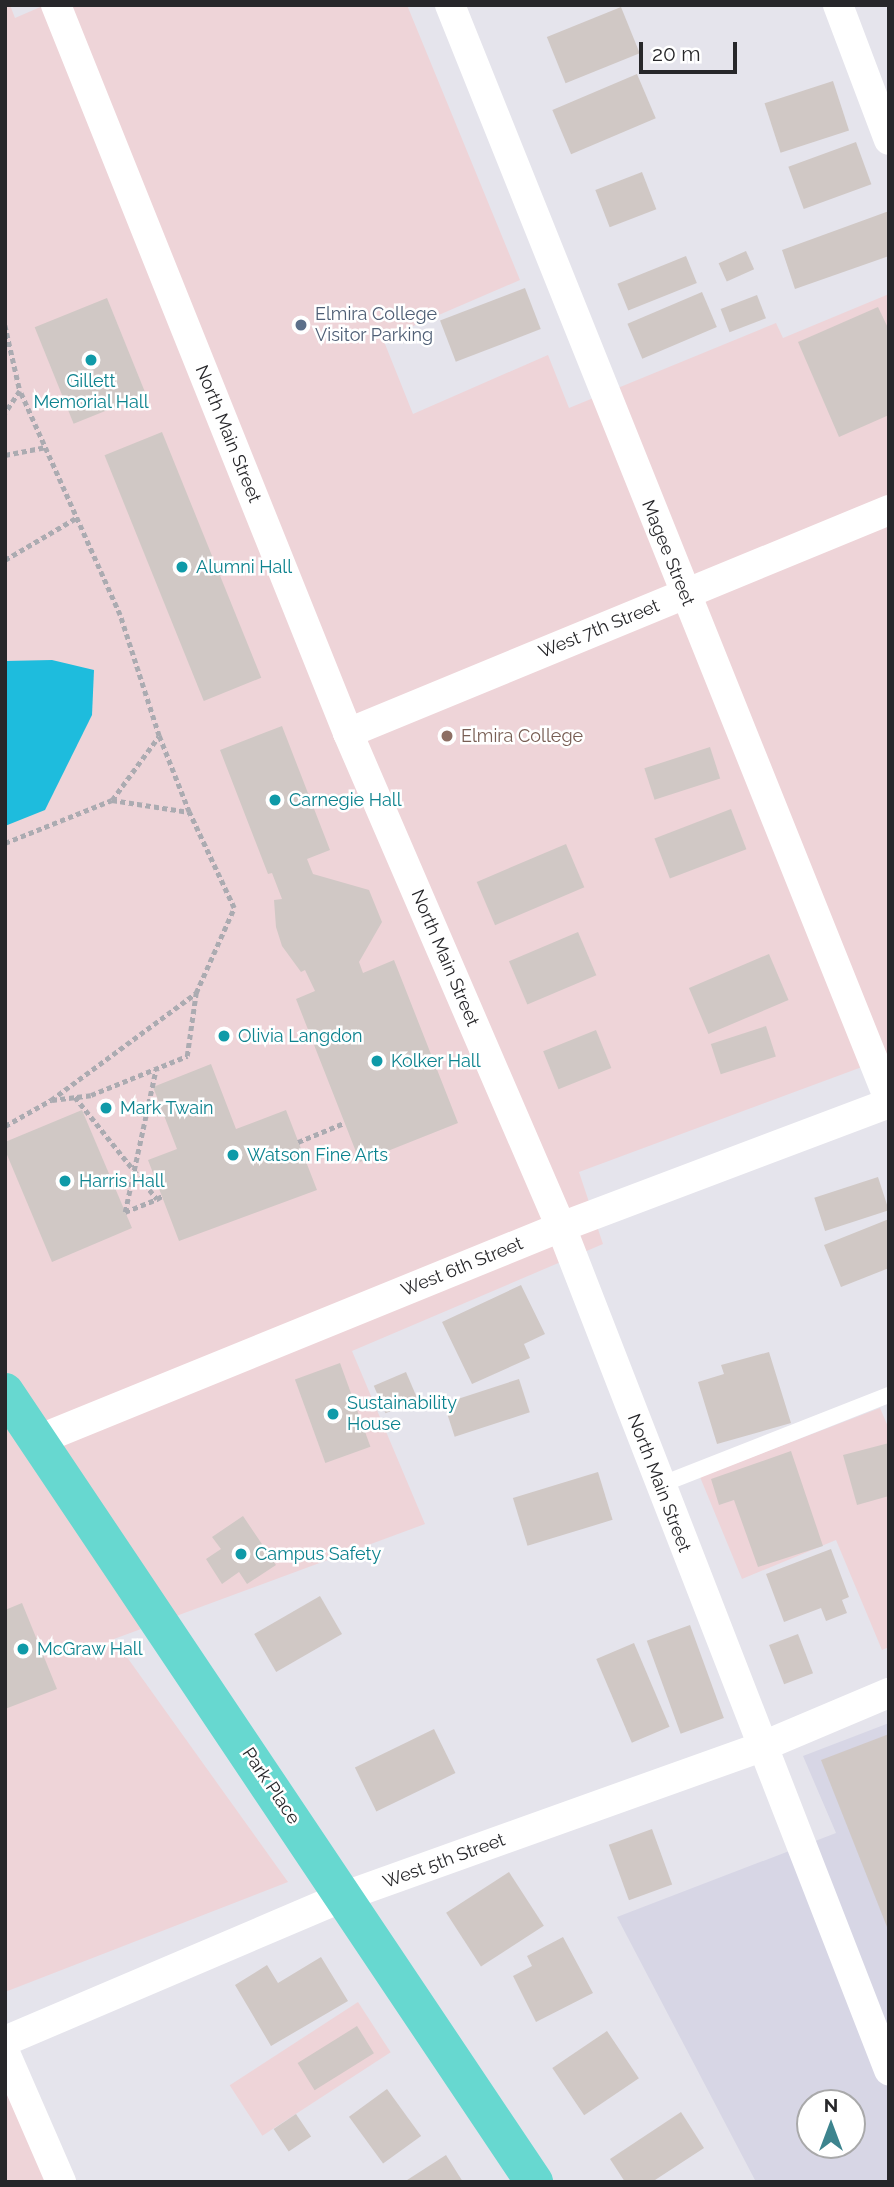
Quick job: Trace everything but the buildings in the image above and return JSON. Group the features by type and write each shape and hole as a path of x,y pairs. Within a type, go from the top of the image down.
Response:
{"main road":[{"name":"Park Place","path":"5,1392 534,2182"}],"street":[{"name":"North Main Street","path":"56,5 348,733 561,1227 761,1747 889,2070"},
{"name":"Magee Street","path":"450,5 889,1101"},
{"path":"838,5 889,140"},
{"name":"West 7th Street","path":"348,733 889,510"},
{"name":"West 6th Street","path":"38,1440 561,1227 889,1101"},
{"name":"West 5th Street","path":"5,2041 345,1896 761,1747 889,1693"},
{"path":"5,2053 61,2182"}],"lane":[{"path":"660,1485 889,1395"}],"path":[{"path":"5,325 20,391 120,615 159,736 189,812 234,908 196,993 187,1056 91,1095 51,1100"},
{"path":"5,412 20,391"},
{"path":"5,455 46,447"},
{"path":"5,561 76,519"},
{"path":"112,800 159,736"},
{"path":"5,843 112,800 189,812"},
{"path":"5,1126 51,1100 196,993"},
{"path":"74,1097 134,1170 160,1198 125,1212 134,1170 156,1069"},
{"path":"298,1142 344,1123"}],"shaded area":[{"name":"Elmira College","path":"5,5 10,5 15,18 45,5 407,5 520,280 383,339 413,414 548,355 569,408 776,323 783,338 889,294 889,1057 579,1172 603,1244 352,1351 425,1524 114,1639 288,1882 5,1992"},
{"path":"880,1408 889,1429 889,1647 882,1650 836,1540 742,1579 700,1477"},
{"path":"889,1723 889,2182 756,2182 617,1917 836,1833 803,1756"},
{"path":"358,2002 391,2052 262,2136 230,2085"},
{"path":"5,2053 61,2182 5,2182"}],"water":[{"path":"52,660 94,670 92,715 45,810 5,826 5,661"}],"place":[{"name":"Elmira College Visitor Parking","path":"301,325"},
{"name":"Gillett Memorial Hall","path":"91,360"},
{"name":"Alumni Hall","path":"182,567"},
{"name":"Elmira College","path":"447,736"},
{"name":"Carnegie Hall","path":"275,800"},
{"name":"Olivia Langdon","path":"224,1036"},
{"name":"Kolker Hall","path":"377,1061"},
{"name":"Mark Twain","path":"106,1108"},
{"name":"Watson Fine Arts","path":"233,1155"},
{"name":"Harris Hall","path":"65,1181"},
{"name":"Sustainability House","path":"333,1414"},
{"name":"Campus Safety","path":"241,1554"},
{"name":"McGraw Hall","path":"23,1649"}]}
